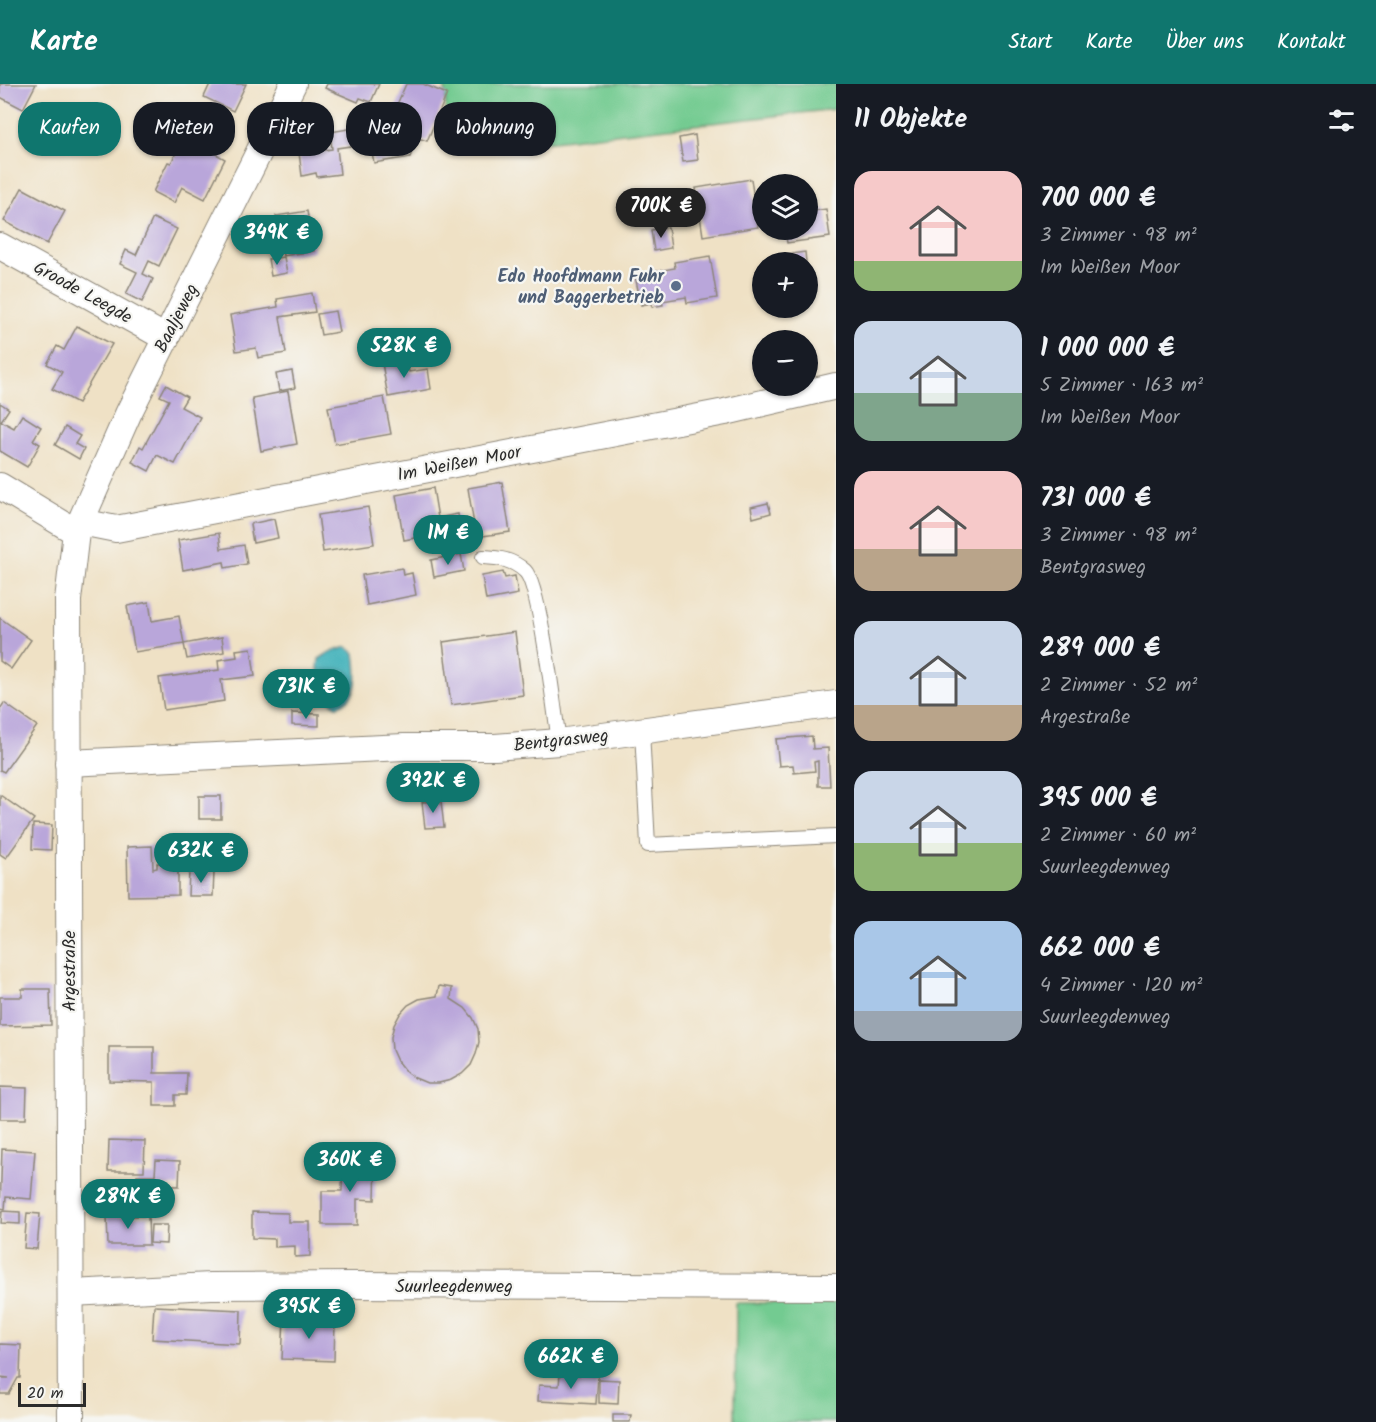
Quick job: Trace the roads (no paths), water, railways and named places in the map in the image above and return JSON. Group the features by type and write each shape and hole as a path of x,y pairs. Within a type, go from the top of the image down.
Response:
{"street":[{"name":"Baaljeweg","path":"78,527 129,412 293,84"},
{"name":"Groode Leegde","path":"0,246 166,338"},
{"name":"Im Weißen Moor","path":"0,486 78,527 116,529 714,414 836,386"},
{"name":"Argestraße","path":"71,1422 68,600 78,527"},
{"name":"Bentgrasweg","path":"68,763 404,747 495,747 559,742 836,704"},
{"name":"Suurleegdenweg","path":"71,1293 212,1286 836,1287"}],"lane":[{"path":"483,557 505,558 527,573 534,594 547,656 559,742"},
{"path":"642,730 648,845 836,836"}],"water":[{"path":"347,647 355,653 356,684 350,698 337,706 323,692 318,672 319,659 330,652"}],"place":[{"name":"Edo Hoofdmann Fuhr und Baggerbetrieb","path":"676,286"}]}
